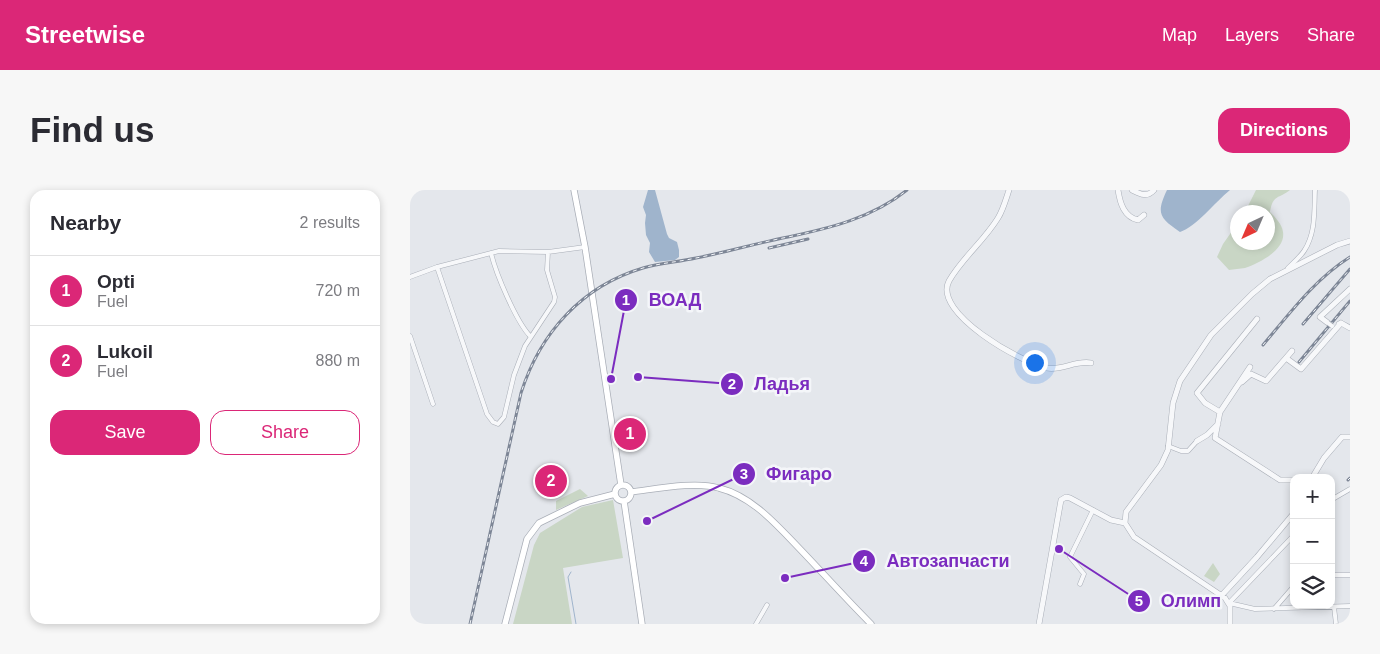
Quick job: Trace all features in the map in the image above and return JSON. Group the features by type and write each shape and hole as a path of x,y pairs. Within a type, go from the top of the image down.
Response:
{"main road":[{"path":"574,190 585,247 621,485"},
{"path":"621,485 628,486 631,492 630,498 624,501 618,499 615,494 616,488 621,485"},
{"path":"631,492 695,485 718,487 740,496 762,512 786,534 871,624"},
{"path":"505,624 527,540 539,523 580,503 615,494"},
{"path":"624,501 642,624"}],"street":[{"path":"1009,190 998,218 955,271 948,284 947,290 952,304 962,318 974,329 1016,356 1031,363 1052,369 1083,362 1091,363"},
{"path":"1118,190 1122,206 1130,217 1138,220 1144,215"},
{"path":"1132,190 1148,195 1154,190"},
{"path":"1286,270 1303,252 1310,237 1314,217 1315,190"},
{"path":"1230,624 1228,603 1222,595 1141,542 1129,532 1125,523 1126,512 1161,465 1168,446 1176,392 1180,381 1211,335 1252,294 1270,279 1337,245 1350,241"},
{"path":"410,277 437,267 491,253 508,251 548,252 585,247"},
{"path":"437,267 490,419 495,424 500,423 504,417 517,367 530,336 554,302 547,270 548,252"},
{"path":"491,253 498,274 520,322 530,336"},
{"path":"1341,323 1334,327 1320,317 1350,289"},
{"path":"1220,412 1205,403 1197,393 1257,319"},
{"path":"1341,323 1350,328"},
{"path":"1286,358 1301,370 1341,323"},
{"path":"410,336 432,404"},
{"path":"1235,390 1251,374 1266,381 1292,351"},
{"path":"1250,368 1220,412 1215,438 1280,480 1290,480"},
{"path":"1168,446 1181,451 1188,451 1218,424"},
{"path":"1314,474 1324,458 1342,437 1350,437"},
{"path":"1335,498 1350,489"},
{"path":"1039,624 1062,498 1070,498 1111,520 1125,523"},
{"path":"1080,584 1084,574 1070,557 1093,510"},
{"path":"1222,595 1290,518"},
{"path":"1228,603 1290,539"},
{"path":"1335,575 1350,575"},
{"path":"1274,609 1290,591"},
{"path":"1228,603 1255,609 1290,608"},
{"path":"756,624 767,605"},
{"path":"1335,607 1350,606"},
{"path":"1334,609 1336,624"}],"green space":[{"path":"1256,190 1290,190 1277,198 1272,205 1248,205"},
{"path":"1275,218 1283,232 1283,239 1276,250 1264,259 1245,268 1229,270 1217,257 1230,234 1230,250 1275,250"},
{"path":"580,489 588,496 556,510 556,501"},
{"path":"613,500 623,558 563,568 572,624 513,624 534,545 540,533 582,507"},
{"path":"1213,563 1220,574 1214,582 1204,576"}],"water":[{"path":"648,190 655,190 667,234 669,238 677,242 679,257 675,260 655,262 649,252 650,243 646,235 646,215 643,207"},
{"path":"1167,190 1230,190 1199,220 1180,232 1164,219 1162,214 1161,204"}],"waterway":[{"path":"571,572 568,577 576,624"}],"railway":[{"path":"470,624 521,393 529,371 540,351 566,315 601,287 621,276 643,268 708,256 835,226 880,208 907,190"},
{"path":"769,248 808,239"},
{"path":"1263,345 1314,286 1350,257"},
{"path":"1303,324 1350,269"},
{"path":"1299,362 1350,301"}],"place":[{"name":"Ладья","path":"638,377"},
{"name":"ВОАД","path":"611,379"},
{"name":"Opti","path":"630,434"},
{"name":"Lukoil","path":"551,481"},
{"name":"Фигаро","path":"647,521"},
{"name":"Олимп","path":"1059,549"},
{"name":"Автозапчасти","path":"785,578"}]}
